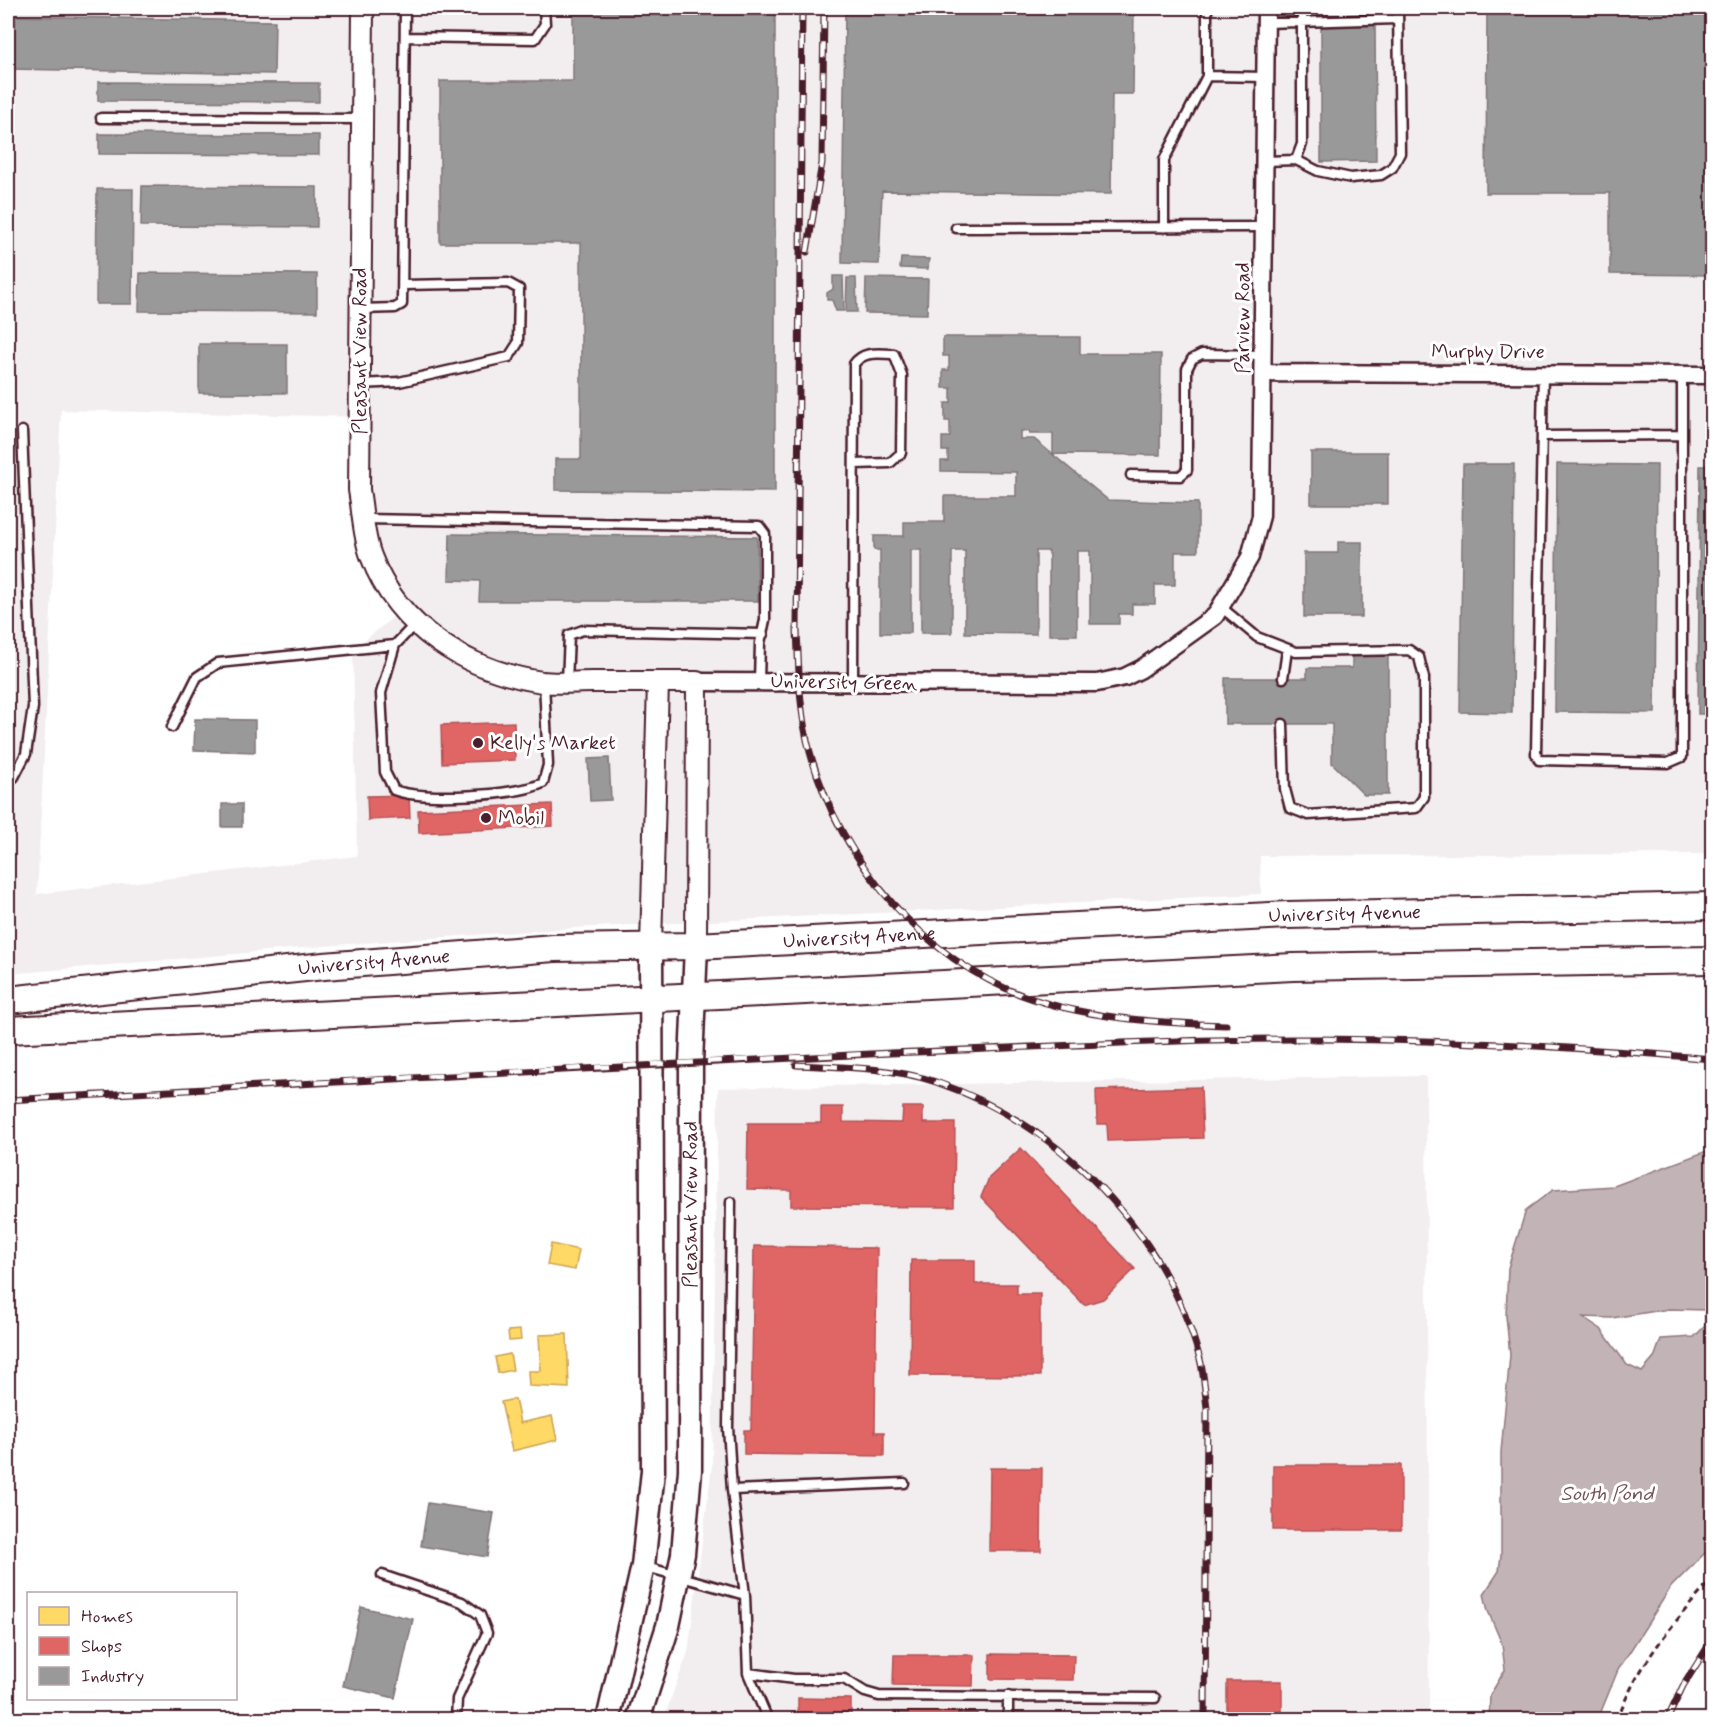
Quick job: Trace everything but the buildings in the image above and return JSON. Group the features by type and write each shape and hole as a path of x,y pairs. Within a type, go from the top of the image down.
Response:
{"main road":[{"name":"University Avenue","path":"8,1000 324,966 554,948 696,946 1278,915 1713,906"},
{"name":"Pleasant View Road","path":"608,1719 643,1566 653,1471 651,946"},
{"name":"Pleasant View Road","path":"638,1719 668,1626 679,1576 690,1470 691,1063 696,946"},
{"path":"8,1030 1293,967 1713,960"}],"street":[{"name":"Pleasant View Road","path":"363,8 360,384 360,490 363,519 371,555 382,579 403,609 436,642 460,655"},
{"name":"Parview Road","path":"1217,612 1251,557 1261,516 1266,15"},
{"name":"Murphy Drive","path":"1263,373 1713,375"},
{"name":"University Green","path":"460,655 502,674 544,682 1097,683 1125,677 1141,669 1217,612"},
{"name":"Pleasant View Road","path":"651,946 658,682"},
{"name":"Pleasant View Road","path":"696,946 697,682"}],"lane":[{"path":"361,309 395,308 402,304 405,8"},
{"path":"405,37 535,39 545,24 544,8"},
{"path":"1164,228 1164,160 1207,76 1208,8"},
{"path":"1296,160 1302,144 1302,8"},
{"path":"1265,161 1296,160 1318,171 1351,178 1382,175 1392,168 1400,153 1398,8"},
{"path":"1266,15 1302,21 1398,19"},
{"path":"1207,76 1266,77"},
{"path":"101,118 362,119"},
{"path":"956,228 1264,227"},
{"path":"360,384 399,382 509,357 518,343 519,288 508,282 403,285"},
{"path":"853,683 854,364 859,357 867,354 894,354 902,375 902,453 890,463 854,464"},
{"path":"1131,475 1180,476 1186,470 1187,369 1192,359 1202,354 1263,355"},
{"path":"1543,373 1536,754 1539,760 1668,763 1682,757 1682,374"},
{"path":"8,782 14,777 26,754 33,707 22,430"},
{"path":"1542,436 1682,435"},
{"path":"363,519 759,526 765,534 763,634 759,682"},
{"path":"1217,612 1257,637 1287,650 1296,652 1409,650 1419,657 1424,678 1424,797 1416,808 1308,815 1290,808 1285,789 1283,724"},
{"path":"417,623 395,645 381,693 385,772 394,790 434,796 528,791 543,783 548,765 544,682"},
{"path":"567,682 569,635 583,630 763,634"},
{"path":"172,727 197,677 218,663 395,645"},
{"path":"1283,678 1287,650"},
{"path":"731,1202 728,1427 732,1490 745,1595 748,1673 768,1719"},
{"path":"732,1490 904,1483"},
{"path":"643,1566 745,1595"},
{"path":"382,1575 462,1602 480,1615 487,1633 456,1699 456,1719"},
{"path":"748,1673 794,1679 844,1679 865,1692 879,1696 1155,1698"},
{"path":"1008,1696 1008,1719"}],"path":[{"path":"1617,1719 1636,1678 1654,1650 1713,1580"}],"shaded area":[{"path":"8,8 1712,8 1712,854 1260,856 1261,894 574,928 335,945 8,974","holes":["61,410 360,417 371,555 403,609 353,650 357,856 37,894"]},
{"path":"1426,1076 1429,1719 663,1720 688,1652 712,1465 718,1088"}],"water":[{"name":"South Pond","path":"1712,1149 1712,1546 1671,1587 1618,1670 1598,1719 1489,1719 1490,1695 1505,1670 1502,1644 1488,1611 1484,1594 1499,1571 1501,1555 1501,1452 1510,1355 1506,1316 1508,1268 1526,1210 1553,1190 1614,1186","holes":["1669,1309 1705,1310 1705,1326 1694,1337 1661,1339 1654,1358 1642,1372 1627,1365 1601,1329 1583,1317 1612,1318"]}],"railway":[{"path":"802,8 797,630 804,722 810,752 824,792 842,831 865,868 892,903 922,934 956,960 993,982 1033,999 1080,1011 1153,1021 1226,1025"},
{"path":"807,252 822,163 824,8"},
{"path":"8,1100 890,1053 1212,1040 1319,1039 1466,1043 1712,1059"},
{"path":"796,1065 902,1073 936,1082 982,1101 1025,1125 1065,1155 1102,1189 1134,1226 1162,1268 1184,1312 1200,1359 1207,1408 1205,1720"},
{"path":"1667,1720 1683,1686 1712,1640"}],"place":[{"name":"Kelly's Market","path":"478,743"},
{"name":"Mobil","path":"486,818"}]}
